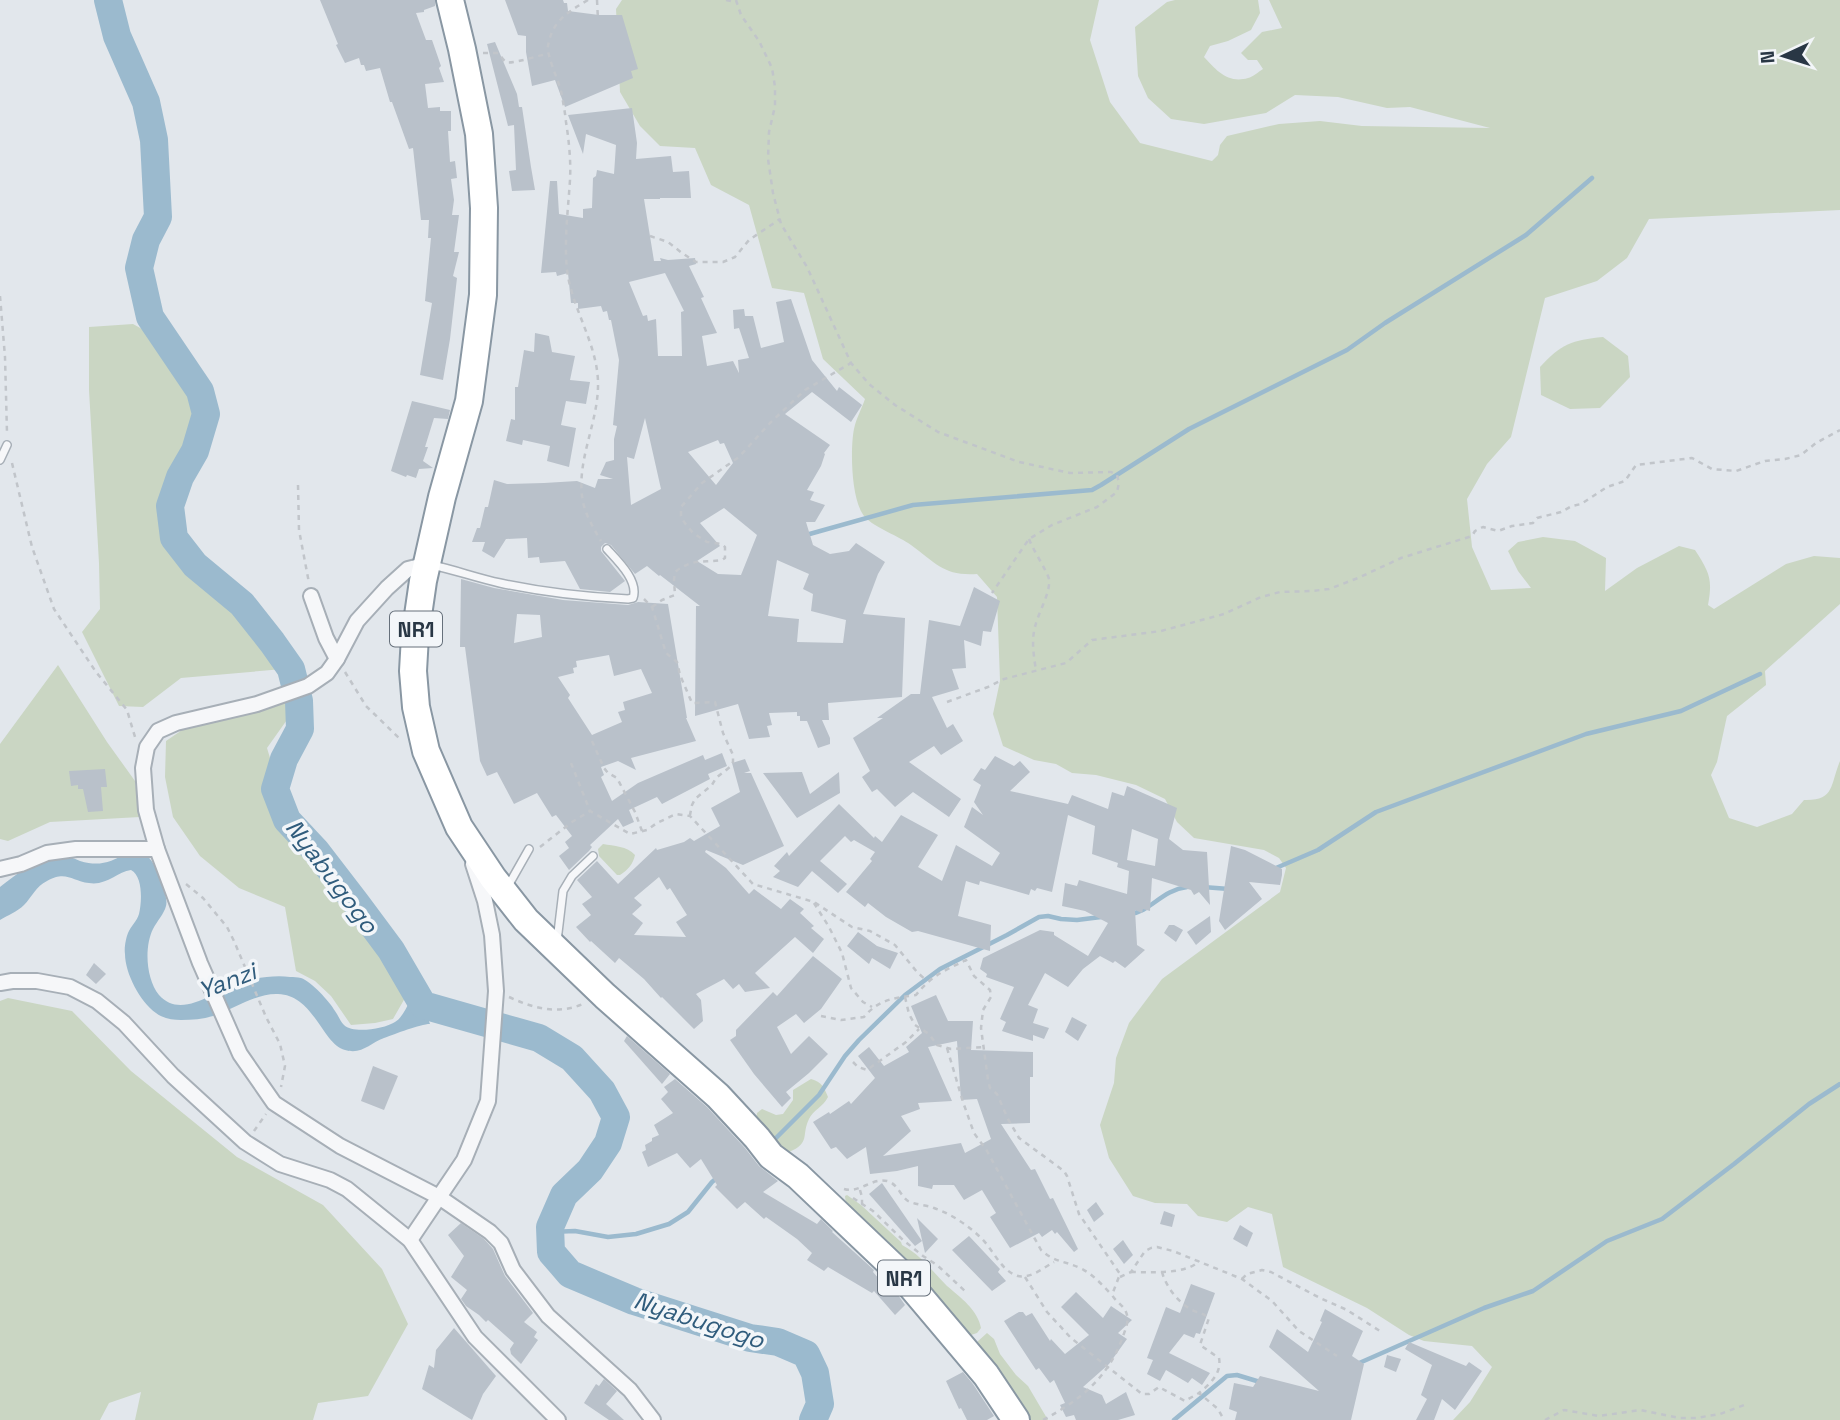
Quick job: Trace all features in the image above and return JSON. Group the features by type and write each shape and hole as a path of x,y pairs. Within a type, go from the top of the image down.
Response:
{"highway":[{"name":"NR1","path":"450,0 479,134 484,208 482,295 469,401 423,581 415,636 413,671 416,707 426,751 459,827 526,920 605,996 718,1096 764,1147 900,1273 986,1375 1016,1420"}],"street":[{"path":"428,564 408,569 387,588 357,621 327,673 308,686 257,704 176,723 158,731 147,747 143,768 146,810 157,849 211,989 240,1054 274,1103 340,1146 439,1197 490,1232 501,1243 513,1270 548,1316 630,1390 653,1420"},
{"path":"312,596 326,638 337,659"},
{"path":"410,1240 464,1160 488,1101 496,991 492,935 485,901 459,827"},
{"path":"0,869 47,853 76,849 157,849"},
{"path":"0,983 37,982 70,987 97,1001 124,1023 173,1076 245,1142 280,1164 330,1180 347,1189 410,1240 475,1336 558,1420"}],"lane":[{"path":"0,460 8,445"},
{"path":"428,564 499,583 565,594 628,600 633,598 635,590 630,579 607,549"},
{"path":"504,892 529,849"},
{"path":"556,949 563,891 572,876 593,856"}],"path":[{"path":"588,0 562,16 552,31 547,54 561,92 568,138 570,180 566,225 569,285 594,354 598,379 596,408 583,457 583,499 592,523 607,549"},
{"path":"597,0 598,20"},
{"path":"726,0 736,1 741,16 759,41 772,68 775,106 769,132 768,159 779,219 807,267 850,363 869,384 895,405 938,432 1019,462 1070,473 1111,472 1117,475 1117,492 1097,507 1052,525 1029,539 992,593"},
{"path":"464,58 493,52 511,64 528,57 547,54"},
{"path":"650,236 668,242 696,262 723,262 735,257 749,240 779,219"},
{"path":"0,296 8,445 33,547 54,609 96,672 127,710 143,768"},
{"path":"652,607 675,595 675,572 686,564 725,558 725,547 707,542 687,527 681,512 684,502 702,483 738,457 806,390 850,363"},
{"path":"947,702 1004,678 1066,663 1092,640 1161,631 1224,614 1261,597 1280,592 1329,589 1401,558 1472,536 1483,527 1498,531 1533,523 1537,518 1581,504 1607,487 1625,481 1636,465 1692,458 1712,469 1736,471 1765,461 1801,455 1840,430"},
{"path":"298,485 299,530 312,596"},
{"path":"1029,539 1049,579 1049,592 1040,608 1034,630 1036,671"},
{"path":"635,595 648,601 652,607 666,653 677,662 692,703 715,702 723,733 733,755 730,767 695,799 690,816"},
{"path":"337,659 366,706 398,738 426,751"},
{"path":"592,741 604,768 617,778 643,832"},
{"path":"571,763 590,811 630,835 643,832 676,814 690,816 753,884 814,902 852,927 870,932 895,945 927,981"},
{"path":"529,849 540,847 590,811"},
{"path":"167,874 183,881 204,898 227,927 266,1017"},
{"path":"814,902 842,953 851,988 863,1002 872,1007"},
{"path":"821,1016 841,1020 864,1017 872,1007 894,998 916,995 927,981 966,960 974,976 990,990 991,997 983,1010 981,1028 990,1088 998,1094 1019,1138 1064,1171 1079,1214 1119,1271 1112,1295"},
{"path":"496,991 525,1004 551,1011 577,1007 605,996"},
{"path":"905,997 915,1025 929,1034 937,1045 947,1048 985,1047"},
{"path":"853,1062 862,1070 867,1070 917,1033 919,1027"},
{"path":"947,1048 974,1133 987,1151 1041,1250 1055,1261 1089,1273 1125,1308 1128,1321 1116,1355 1108,1368 1086,1392 1044,1420"},
{"path":"876,1181 892,1183 910,1202 942,1211 964,1223 1016,1276 1025,1277 1055,1261"},
{"path":"859,1189 862,1204"},
{"path":"846,1190 966,1292"},
{"path":"1131,1272 1145,1251 1157,1247 1199,1261 1242,1279 1272,1301 1299,1331 1337,1356"},
{"path":"1119,1277 1131,1272 1187,1269 1199,1261"},
{"path":"1242,1279 1247,1274 1262,1270 1271,1272 1348,1310 1383,1333"},
{"path":"1025,1277 1046,1312 1071,1338 1108,1368 1142,1394 1149,1394 1159,1387 1185,1401 1199,1393 1214,1378 1220,1364 1219,1358 1200,1345 1209,1318 1183,1304 1173,1293 1162,1272"},
{"path":"1199,1393 1218,1409 1224,1420"},
{"path":"1545,1420 1564,1410 1598,1416 1640,1410 1680,1418 1696,1418 1720,1414 1747,1404"}],"green space":[{"path":"622,0 1099,0 1090,40 1110,102 1140,143 1212,161 1227,136 1279,124 1320,121 1362,126 1490,128 1410,107 1387,108 1338,97 1295,95 1266,113 1204,124 1171,119 1148,98 1138,76 1135,27 1167,2 1258,0 1260,13 1251,30 1210,46 1204,57 1223,75 1241,79 1252,77 1263,69 1257,60 1248,60 1241,53 1262,32 1282,28 1269,0 1840,0 1840,210 1649,219 1627,258 1597,281 1545,298 1511,437 1487,464 1467,499 1472,547 1491,590 1531,588 1508,551 1518,542 1543,537 1575,541 1606,558 1605,591 1637,568 1679,546 1695,550 1709,576 1708,605 1714,609 1786,564 1814,556 1840,558 1840,604 1765,671 1766,685 1727,716 1717,762 1711,775 1729,818 1757,827 1792,814 1804,800 1821,798 1830,790 1840,761 1840,1420 1453,1420 1470,1402 1492,1367 1472,1346 1424,1341 1409,1335 1367,1308 1283,1267 1272,1214 1248,1207 1227,1222 1198,1216 1187,1204 1155,1203 1133,1196 1109,1158 1100,1125 1114,1083 1116,1058 1129,1023 1162,979 1280,892 1286,868 1279,858 1264,850 1194,838 1177,822 1165,799 1136,785 1096,775 1072,773 1056,764 1034,760 1003,746 993,714 1000,681 997,597 977,574 948,571 869,521 860,510 854,488 852,449 855,425 865,399 823,359 804,293 772,288 749,205 711,185 695,148 660,146 640,126 620,92 616,9"},
{"path":"133,324 153,335 178,367 194,392 201,414 191,445 172,477 163,505 168,541 188,572 242,610 283,669 181,678 143,707 119,706 82,632 100,609 89,390 89,327"},
{"path":"1603,337 1628,356 1630,377 1600,408 1570,409 1541,395 1540,367 1547,359 1568,345"},
{"path":"58,665 135,781 140,817 50,822 8,841 0,839 0,744"},
{"path":"291,698 289,717 267,748 273,768 268,787 285,825 312,852 395,965 409,991 393,1019 351,1025 331,996 315,981 296,971 285,907 239,888 200,856 173,817 165,777 166,741 188,726 261,710"},
{"path":"603,844 624,848 635,855 630,866 620,875 599,856 598,849"},
{"path":"8,998 72,1011 131,1071 237,1157 323,1205 382,1269 408,1324 368,1396 318,1403 313,1420 135,1420 141,1392 109,1403 100,1420 0,1420 0,1001"},
{"path":"811,1079 822,1085 828,1097 809,1119 803,1142 789,1152 763,1132 756,1121 757,1113 762,1109 776,1115 783,1114 793,1100 793,1090"},
{"path":"847,1195 902,1245 921,1258 968,1304 979,1321 981,1328 977,1333 971,1335 921,1276 846,1205"},
{"path":"987,1333 994,1339 1000,1354 1016,1375 1028,1386 1048,1420 1029,1420 977,1342"}],"water":[{"path":"128,853 148,857 164,888 166,906 150,936 148,963 155,988 168,1002 188,1004 250,980 296,977 315,987 348,1028 369,1030 390,1025 400,1018 410,1001 423,1005 430,1024 379,1040 361,1050 351,1051 337,1046 301,1002 290,996 270,994 221,1013 193,1020 168,1019 159,1015 139,995 126,962 125,949 129,930 138,917 141,903 140,883 131,870 95,883 59,876 43,883 27,902 0,920 0,887 34,863 61,856 87,863 99,863"}],"building":[{"path":"320,0 435,0 435,6 416,13 426,40 432,40 444,82 425,84 428,108 440,107 440,111 451,111 451,131 448,131 450,162 455,161 457,178 451,179 454,200 452,215 459,215 454,252 459,252 453,276 457,278 443,380 420,375 432,303 425,301 431,238 428,238 429,220 421,220 413,148 409,149 380,68 366,71 359,58 345,63"},
{"path":"505,0 563,0 567,3 568,11 622,15 638,69 631,71 633,78 565,107 555,80 532,86 526,36 518,35"},
{"path":"495,42 517,94 519,107 522,107 535,190 512,191 509,171 516,170 514,125 508,126 487,44"},
{"path":"632,108 637,143 636,159 671,156 673,172 689,171 691,198 644,199 654,261 661,261 660,258 695,258 696,264 689,266 717,333 702,336 707,366 733,361 739,373 738,360 749,358 739,328 734,329 733,310 744,309 745,316 753,316 761,348 784,342 776,302 791,299 812,360 837,391 839,387 862,405 851,422 812,392 785,414 830,445 807,490 814,492 810,500 825,505 815,522 806,522 813,545 830,554 849,551 856,543 885,562 863,614 905,618 902,697 828,703 829,720 822,720 830,744 818,748 807,721 800,721 797,712 769,713 772,725 767,726 770,737 749,739 738,704 695,716 696,606 700,606 647,566 635,574 611,545 605,543 601,551 625,581 610,592 580,589 565,561 540,563 539,557 528,558 527,538 506,539 494,558 482,551 485,542 472,542 477,528 480,528 485,507 488,507 494,480 507,484 577,481 595,488 598,479 613,479 600,475 606,462 614,460 617,426 613,425 619,360 611,320 601,306 578,309 578,303 571,303 568,273 557,276 556,272 541,273 550,181 557,181 559,214 583,218 583,209 592,208 593,178 597,170 614,174 616,145 586,134 583,154 568,115","holes":["665,273 684,311 681,312 682,356 658,356 656,319 648,321 647,315 643,316 629,282","645,418 661,489 631,505 627,457 634,459","718,440 720,444 724,443 733,463 716,485 688,452","724,508 757,535 741,575 718,574 697,561 720,546 700,523","777,560 809,574 803,589 813,594 811,611 846,620 843,643 797,642 799,619 768,616"]},
{"path":"535,333 549,336 552,352 575,356 570,380 590,382 586,404 566,401 561,425 576,428 569,467 547,461 550,446 523,440 522,445 506,441 511,419 515,420 515,387 518,387 524,350 534,352"},
{"path":"412,401 450,410 448,419 434,418 425,447 428,447 423,461 433,468 419,469 416,478 391,471"},
{"path":"461,579 494,588 563,600 628,605 638,602 668,604 686,718 696,741 631,758 636,770 618,761 601,767 604,775 601,777 612,801 638,783 703,755 705,760 722,753 727,766 708,774 710,779 662,804 657,797 629,810 634,822 623,827 618,819 590,845 592,847 589,851 569,870 559,856 569,848 565,842 572,836 556,815 552,817 537,793 514,804 497,772 487,776 480,761 465,647 460,647","holes":["517,614 540,615 542,637 514,643","609,655 614,676 641,669 652,693 623,702 625,710 618,712 622,722 592,735 558,677 574,673 576,661"]},
{"path":"974,587 1000,601 991,632 983,631 981,646 964,640 966,668 952,669 959,689 932,697 947,728 953,724 963,741 941,755 934,746 909,762 961,799 949,817 913,792 895,807 877,789 872,792 862,777 870,771 853,738 883,718 877,718 911,694 920,694 929,620 960,626"},
{"path":"995,756 1014,766 1020,761 1030,772 1010,791 1068,804 1072,795 1108,809 1112,792 1124,796 1127,786 1177,808 1169,839 1183,850 1207,852 1210,905 1199,892 1194,895 1191,890 1152,878 1150,911 1143,909 1142,913 1135,910 1137,945 1145,950 1125,968 1100,956 1083,969 1068,987 1045,973 1028,1005 1038,1009 1033,1023 1049,1028 1044,1039 1033,1035 1033,1041 1002,1031 1006,1022 1000,1019 1014,987 986,977 987,974 980,969 983,958 1040,930 1054,932 1054,935 1088,956 1108,923 1085,911 1062,906 1065,883 1077,886 1079,880 1127,894 1129,871 1117,867 1118,863 1092,854 1095,826 1068,815 1052,892 1037,888 1035,891 1031,889 1029,895 980,881 979,885 966,881 958,916 991,925 990,951 918,931 912,932 868,903 865,907 846,892 872,861 870,859 875,852 854,840 851,842 845,836 820,861 847,884 838,893 812,871 798,887 773,877 780,871 774,866 787,852 789,856 839,804 874,838 875,836 882,842 901,815 938,835 918,867 942,881 956,845 992,866 1000,853 964,827 972,807 983,815 974,802 981,785 973,780 981,768 985,770","holes":["1132,829 1158,839 1155,866 1127,860"]},
{"path":"745,759 750,771 744,773 751,773 784,846 743,865 706,850 705,852 726,868 749,894 754,889 781,909 790,899 804,909 800,913 824,939 813,953 795,937 755,973 770,988 745,992 739,984 733,989 724,979 696,994 701,1000 703,1021 694,1029 644,979 619,958 615,963 576,927 591,915 582,904 592,897 577,880 597,861 618,884 656,848 657,850 690,838 694,841 720,826 711,808 740,792 732,763","holes":["659,877 667,890 670,888 687,915 676,922 686,937 634,935 643,923 632,914 642,905 634,898"]},
{"path":"105,769 107,787 101,787 103,811 88,812 83,789 78,789 78,785 71,786 69,771"},
{"path":"802,772 810,794 839,772 840,793 797,818 763,773"},
{"path":"1231,846 1245,850 1282,869 1282,875 1280,885 1249,882 1262,899 1225,930 1219,921"},
{"path":"1210,916 1211,932 1196,945 1187,932"},
{"path":"1169,925 1183,930 1176,942 1164,933"},
{"path":"858,932 877,946 898,953 890,969 872,958 869,964 847,946"},
{"path":"813,956 842,979 821,1009 804,1023 796,1014 777,1027 791,1054 809,1036 828,1054 786,1092 791,1098 782,1107 730,1040 736,1036 736,1030 773,992 777,996"},
{"path":"94,963 106,974 96,984 86,975"},
{"path":"936,995 948,1021 973,1021 971,1050 1033,1052 1030,1123 1001,1124 1031,1170 1035,1169 1050,1199 1053,1198 1078,1249 1074,1252 1057,1232 1055,1234 1052,1230 1042,1237 1039,1233 1010,1248 990,1217 996,1213 982,1190 964,1200 954,1185 933,1185 932,1189 918,1186 918,1166 870,1174 866,1147 847,1159 836,1147 831,1149 813,1122 849,1101 851,1104 875,1078 858,1056 869,1047 884,1066 909,1052 906,1047 922,1033 911,1006","holes":["957,1041 961,1100 977,1099 991,1139 965,1153 961,1143 883,1156 911,1131 901,1116 920,1109 918,1103 952,1101 928,1047"]},
{"path":"1072,1017 1087,1025 1078,1041 1065,1032"},
{"path":"627,1036 670,1074 662,1084 624,1041"},
{"path":"373,1066 398,1076 384,1110 361,1101"},
{"path":"675,1079 707,1107 759,1166 778,1181 763,1192 817,1224 821,1219 874,1270 893,1295 896,1292 905,1305 895,1315 874,1291 872,1293 828,1267 824,1271 807,1260 812,1253 745,1202 737,1209 715,1187 717,1185 701,1159 690,1168 677,1153 648,1167 642,1152 652,1138 659,1135 654,1125 673,1113 661,1099 668,1092 664,1087"},
{"path":"882,1183 922,1241 915,1246 869,1194"},
{"path":"1096,1202 1104,1214 1094,1222 1087,1210"},
{"path":"1164,1211 1175,1215 1172,1227 1160,1224"},
{"path":"917,1218 938,1239 925,1253"},
{"path":"461,1223 493,1249 505,1276 533,1313 524,1322 537,1332 534,1337 538,1340 521,1364 511,1354 510,1349 514,1343 488,1320 486,1322 466,1306 461,1299 467,1290 451,1277 464,1256 448,1235"},
{"path":"1240,1225 1253,1233 1247,1247 1233,1239"},
{"path":"969,1236 1000,1269 998,1272 1006,1281 992,1291 952,1250"},
{"path":"1123,1240 1133,1255 1124,1264 1113,1249"},
{"path":"1191,1284 1215,1293 1200,1334 1196,1333 1194,1338 1184,1334 1169,1353 1210,1373 1202,1385 1192,1378 1188,1383 1166,1370 1160,1381 1147,1374 1153,1360 1147,1358 1166,1307 1180,1313"},
{"path":"1076,1292 1103,1318 1111,1306 1132,1320 1118,1333 1127,1339 1109,1364 1083,1387 1102,1395 1106,1404 1126,1392 1135,1415 1118,1420 1076,1420 1074,1415 1066,1417 1060,1405 1065,1403 1054,1380 1050,1383 1039,1368 1036,1370 1004,1321 1019,1312 1026,1316 1032,1313 1050,1341 1051,1339 1065,1354 1089,1335 1061,1307"},
{"path":"1325,1309 1363,1331 1352,1356 1364,1364 1351,1420 1235,1420 1237,1412 1229,1409 1234,1383 1253,1387 1260,1376 1319,1391 1269,1347 1277,1329 1308,1352"},
{"path":"454,1328 496,1376 483,1394 472,1420 422,1389 429,1365 434,1368 436,1350"},
{"path":"1409,1342 1466,1366 1469,1362 1482,1371 1455,1410 1442,1399 1434,1420 1416,1420 1427,1399 1421,1395 1432,1365 1405,1349"},
{"path":"1387,1355 1401,1359 1396,1372 1384,1367"},
{"path":"963,1372 994,1416 987,1420 967,1420 961,1408 959,1409 946,1381"},
{"path":"604,1379 617,1391 606,1404 624,1420 609,1420 584,1403 596,1384 599,1386"}],"waterway":[{"name":"Nyabugogo","path":"108,0 117,36 146,102 154,140 158,217 146,240 139,268 150,317 200,391 206,414 195,451 180,477 170,506 174,538 195,565 242,604 291,669 299,701 300,729 284,759 275,789 287,820 316,851 391,950 423,1005 539,1038 572,1058 602,1091 616,1117 608,1143 590,1170 564,1195 550,1227 551,1252 570,1274 634,1301 750,1338 778,1342 806,1354 815,1373 820,1404 813,1420"},
{"path":"806,535 913,505 1092,490 1189,429 1347,350 1385,323 1526,235 1592,178"},
{"path":"1276,868 1318,850 1376,812 1586,734 1681,711 1760,674"},
{"path":"1130,914 1144,909 1170,892 1187,887"},
{"path":"1203,887 1229,889"},
{"path":"771,1143 819,1095 859,1040 905,995 940,969 1039,917 1077,920 1101,917"},
{"path":"1357,1364 1484,1308 1533,1291 1607,1241 1662,1219 1809,1104 1840,1084"},
{"path":"550,1232 575,1231 608,1237 636,1234 669,1224 688,1212 718,1177"},
{"path":"1174,1420 1227,1376 1237,1375 1260,1382"}],"water label":[{"name":"Yanzi","path":"227,981"}]}
